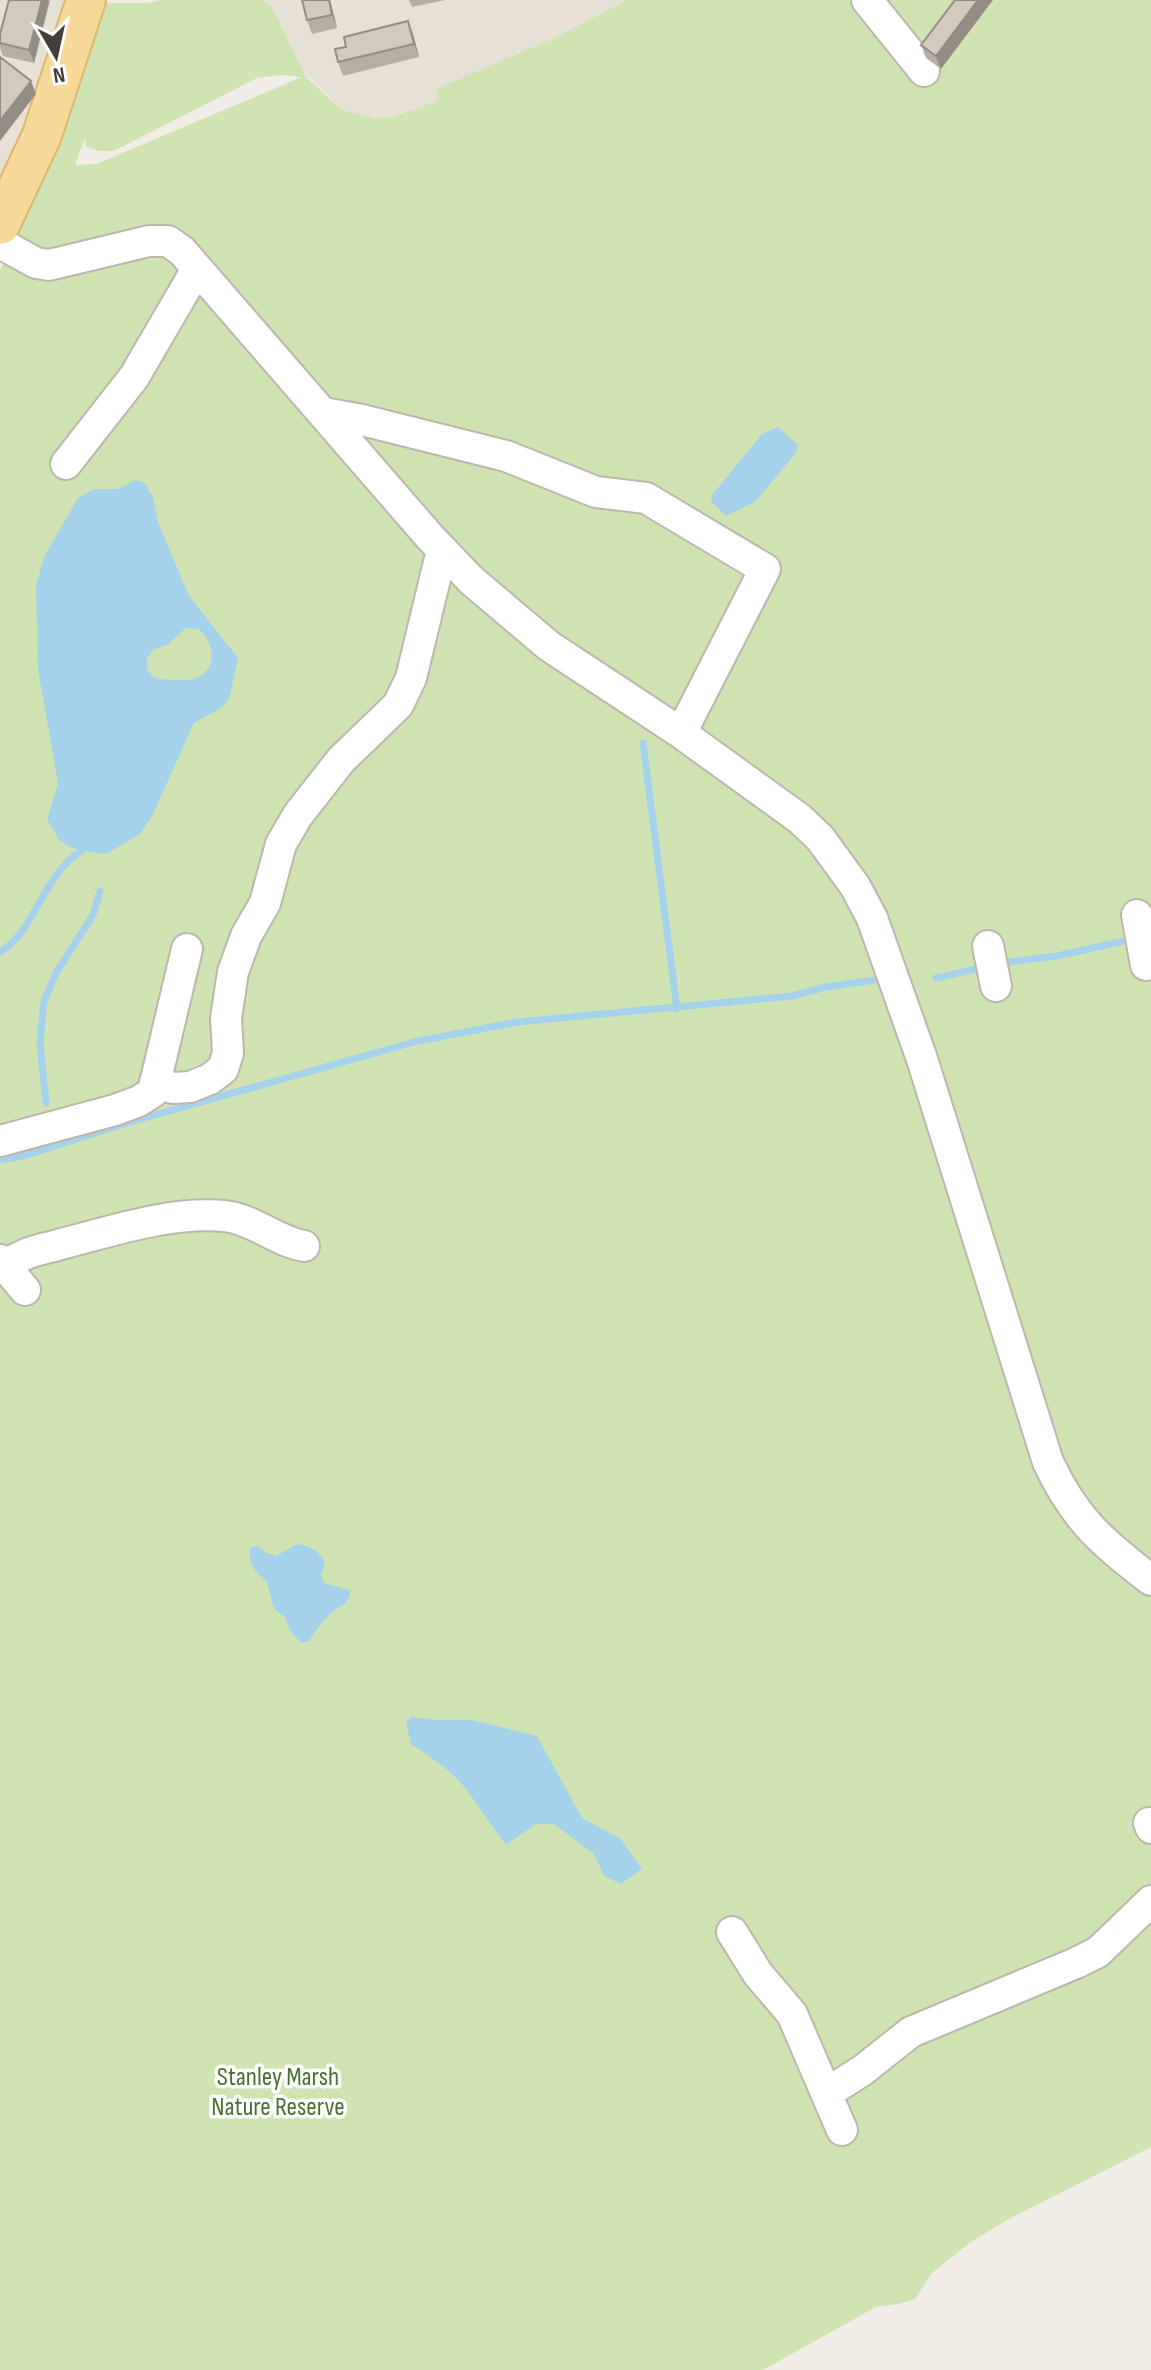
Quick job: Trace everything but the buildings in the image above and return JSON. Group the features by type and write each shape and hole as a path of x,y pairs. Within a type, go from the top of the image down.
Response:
{"main road":[{"path":"0,225 42,135 86,0"}],"lane":[{"path":"867,0 924,71"},
{"path":"0,243 36,263 49,265 149,241 168,241 182,251 442,550 507,613 549,646 681,733 800,819 820,838 855,886 872,918 922,1059 1048,1462 1074,1511 1103,1543 1151,1580"},
{"path":"66,464 134,377 197,269"},
{"path":"324,413 506,456 596,492 646,498 765,569 681,733"},
{"path":"155,1082 173,1088 190,1087 210,1079 223,1069 228,1053 226,1018 233,972 246,936 265,903 281,844 298,815 341,760 398,705 411,678 442,550"},
{"path":"0,1141 139,1101 153,1092 187,949"},
{"path":"25,1290 3,1263 35,1250 156,1221 224,1216 304,1246"},
{"path":"827,2093 863,2070 911,2032 1098,1952 1151,1901"},
{"path":"732,1932 758,1974 792,2014 842,2130"}],"shaded area":[{"path":"0,0 86,0 0,225"},
{"path":"263,0 627,0 437,101 396,116 376,118 342,110 308,76 305,77 273,9"}],"green space":[{"name":"Stanley Marsh Nature Reserve","path":"161,0 263,0 273,9 305,76 342,110 376,118 396,116 437,101 436,89 561,35 627,0 1151,0 1151,2147 1007,2220 968,2244 932,2273 915,2299 876,2307 763,2370 0,2370 0,270 13,245 100,3","holes":["281,75 302,77 96,164 75,165 85,138 86,146 98,151 114,151 257,78"]}],"water":[{"path":"778,427 798,445 795,454 756,501 726,516 711,501 712,495 762,434"},
{"path":"135,480 145,483 189,596 238,658 229,699 222,707 194,723 152,816 140,834 106,854 72,848 59,840 47,819 58,784 38,669 36,586 44,557 78,498 94,489 118,489","holes":["186,628 199,629 211,652 209,667 204,673 197,678 171,680 155,678 147,670 147,658 154,649 167,645"]},
{"path":"297,1544 313,1549 325,1562 321,1575 324,1583 350,1590 346,1602 327,1617 309,1641 301,1643 289,1629 285,1617 274,1609 267,1582 253,1567 250,1558 250,1548 258,1546 276,1556"},
{"path":"411,1717 472,1720 537,1736 582,1818 621,1839 642,1869 621,1884 604,1876 594,1854 554,1824 536,1824 506,1845 461,1783 411,1744 406,1722"}],"waterway":[{"path":"643,743 677,1009"},
{"path":"0,952 22,931 57,875 81,851"},
{"path":"46,1103 40,1042 44,1001 56,973 93,915 100,891"},
{"path":"1000,963 1057,956 1133,939"},
{"path":"936,978 984,967"},
{"path":"0,1160 23,1156 137,1120 414,1042 517,1022 792,996 826,987 881,979"}]}
